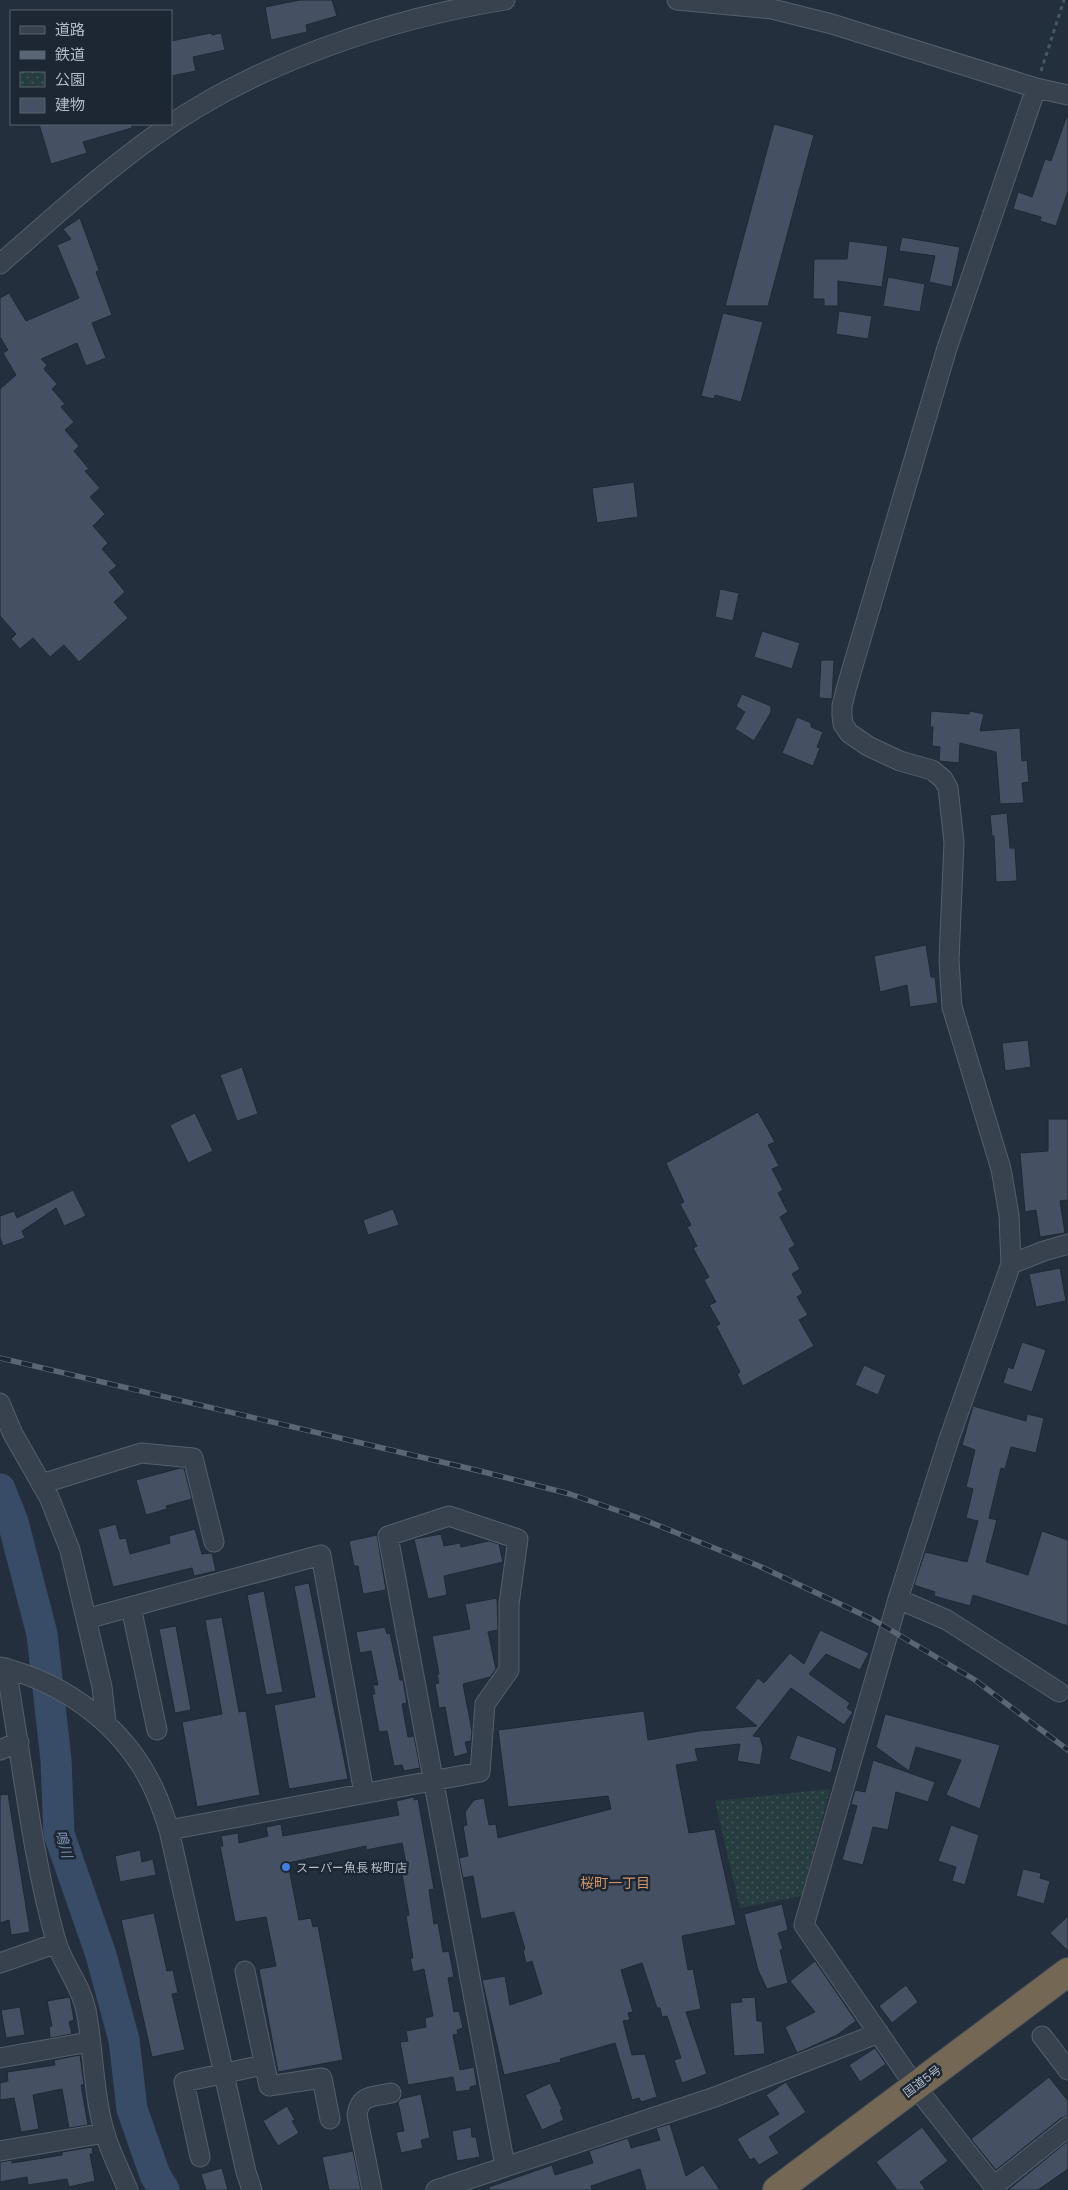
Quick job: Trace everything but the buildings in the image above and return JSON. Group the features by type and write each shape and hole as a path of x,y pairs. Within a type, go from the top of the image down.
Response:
{"highway":[{"name":"国道5号","path":"777,2190 1068,1972"}],"street":[{"path":"172,124 204,104 295,59 359,36 414,20 475,5 505,0"},
{"path":"677,0 772,9 832,24 1036,88 1068,95"},
{"path":"1036,88 947,348 847,686 842,716 843,724 849,733 868,746 900,760 932,770 943,779 948,788 954,842 949,960 952,1007 1001,1170 1009,1215 1012,1264 949,1439 898,1598 804,1925 915,2086 995,2188 1068,2128"},
{"path":"0,264 94,183 155,135 171,125"},
{"path":"1012,1264 1068,1244"},
{"path":"0,1403 13,1434 42,1484 70,1550 102,1687 106,1722"},
{"path":"42,1484 141,1453 193,1458 214,1542"},
{"path":"169,1830 434,1779 480,1772 485,1704 509,1670 509,1604 518,1539 449,1516 388,1536 434,1779 505,2166"},
{"path":"86,1619 321,1555 364,1793"},
{"path":"898,1598 947,1620 1060,1692"},
{"path":"131,1607 157,1730"},
{"path":"128,2190 105,2133 89,2042 86,2010 77,1982 64,1961 57,1942 41,1878 19,1742 3,1668 26,1673 71,1696 106,1722 139,1762 156,1794 169,1830 223,2074 252,2190"},
{"path":"0,1750 19,1742"},
{"path":"0,1963 57,1942"},
{"path":"245,1971 263,2065 269,2086 322,2078 330,2119"},
{"path":"436,2190 715,2097 878,2033"},
{"path":"1042,2036 1068,2070"},
{"path":"0,2058 89,2042"},
{"path":"200,2157 184,2082 263,2065"},
{"path":"372,2190 357,2115 359,2104 364,2099 391,2093"},
{"path":"0,2151 105,2133"}],"path":[{"path":"1036,88 1064,0"}],"green space":[{"path":"830,1789 802,1896 740,1908 715,1801"}],"waterway":[{"name":"鳴川","path":"0,1489 13,1522 42,1634 56,1760 59,1834 101,1955 124,2040 132,2109 155,2175 164,2190"}],"railway":[{"path":"0,1358 480,1471 570,1494 642,1519 759,1566 872,1619 975,1680 1068,1750"}],"place":[{"name":"スーパー魚長 桜町店","path":"286,1867"}],"district":[{"name":"桜町一丁目","path":"615,1883"}]}
